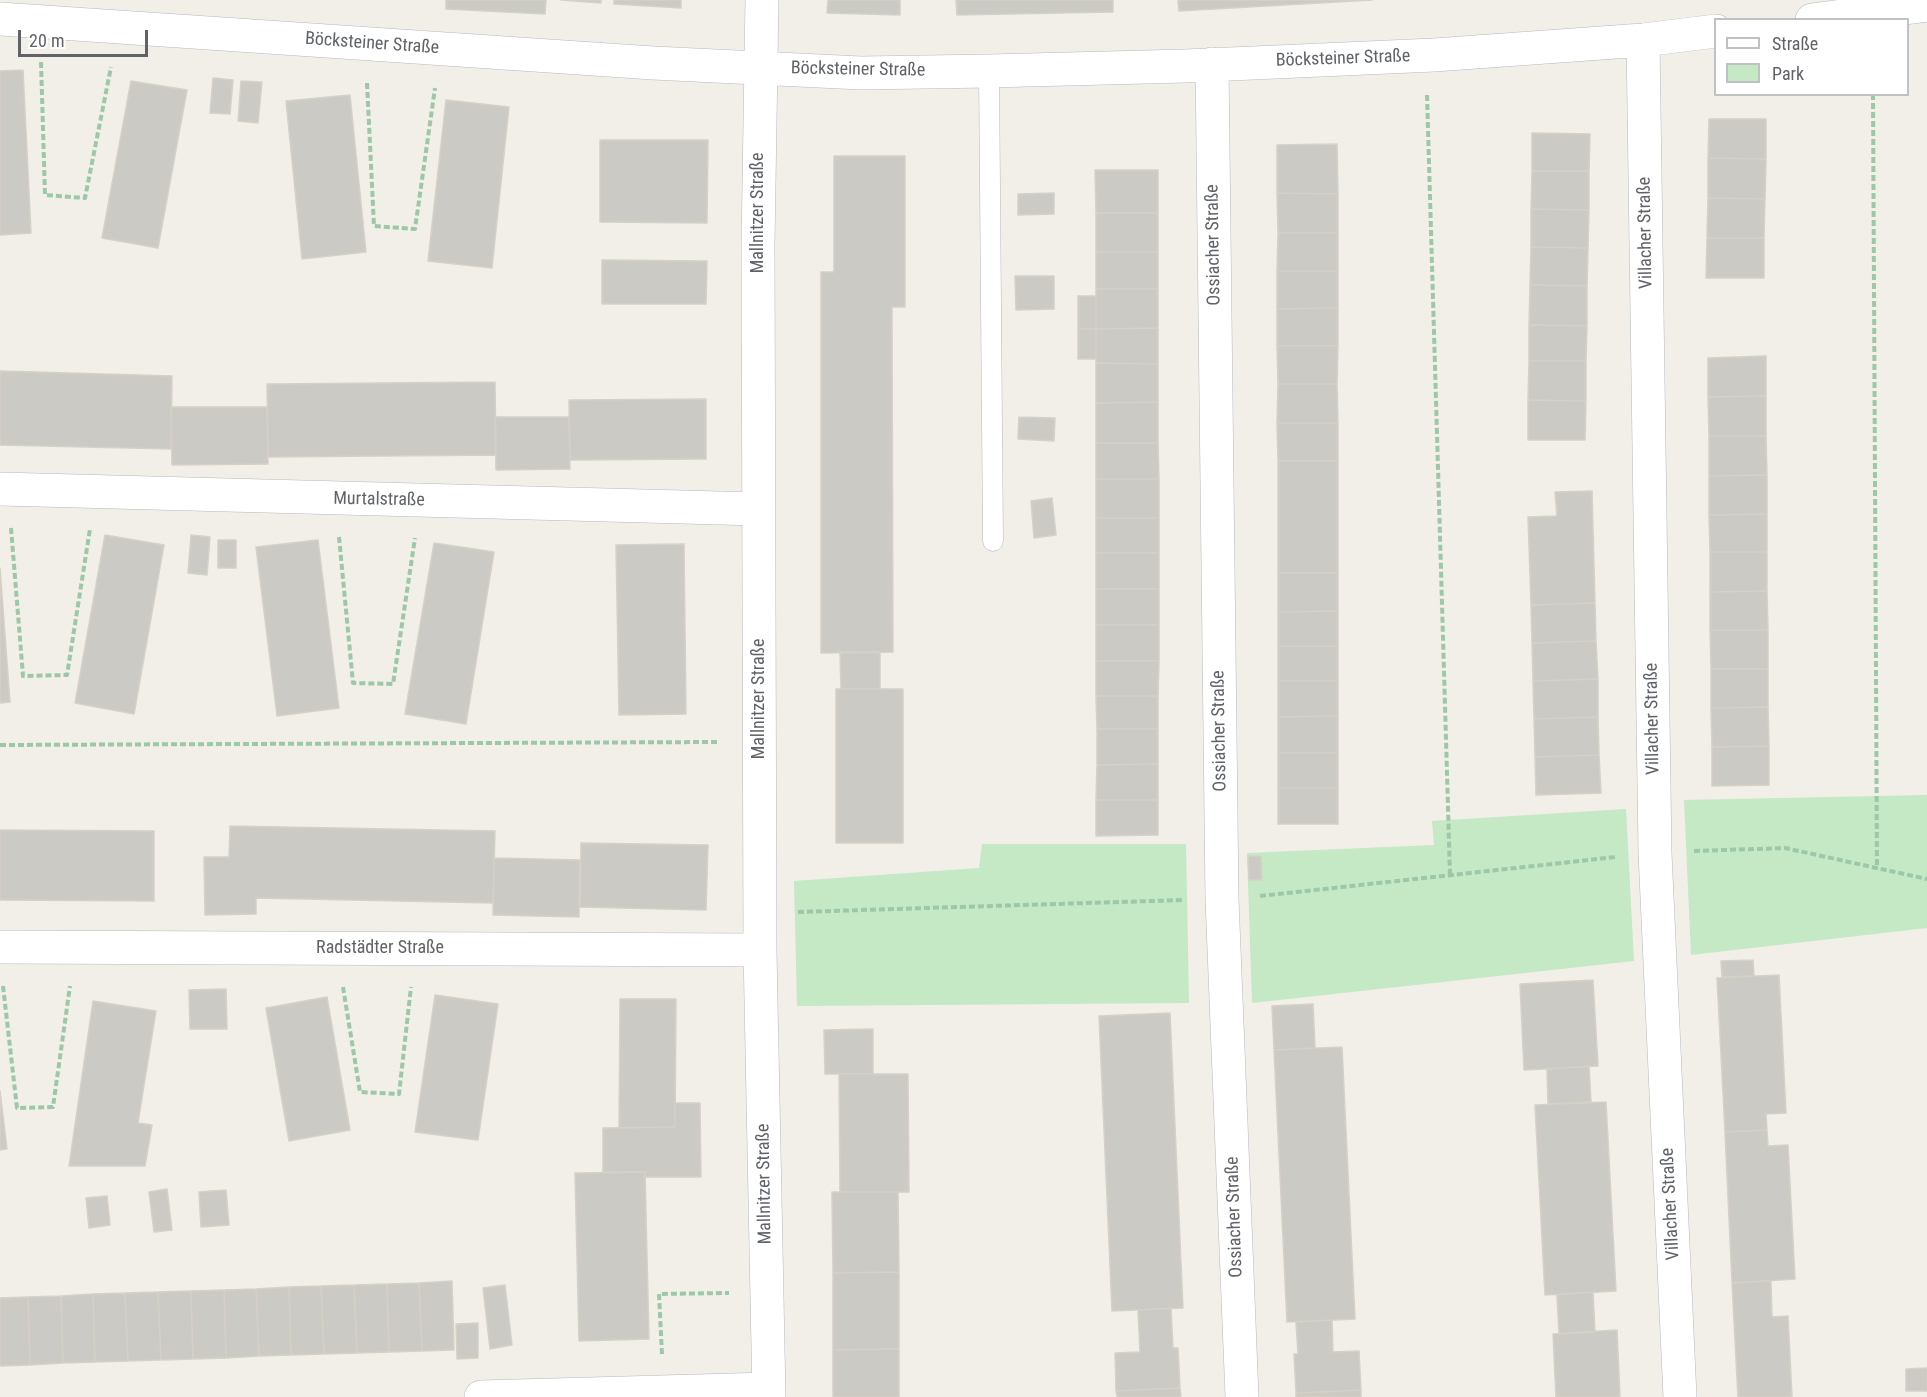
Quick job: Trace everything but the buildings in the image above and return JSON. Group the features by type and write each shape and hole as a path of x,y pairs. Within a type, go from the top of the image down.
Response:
{"street":[{"name":"Mallnitzer Straße","path":"762,0 759,68 758,509 760,950 769,1393"},
{"path":"1827,18 1927,5"},
{"name":"Böcksteiner Straße","path":"0,19 629,61 861,72 989,71 1425,55 1643,40 1714,31"},
{"name":"Villacher Straße","path":"1643,40 1655,852 1680,1397"},
{"name":"Ossiacher Straße","path":"1212,64 1222,899 1242,1397"},
{"name":"Murtalstraße","path":"0,489 758,509"},
{"name":"Radstädter Straße","path":"0,947 760,950"},
{"path":"481,1397 769,1393"}],"lane":[{"path":"989,71 993,541"}],"path":[{"path":"41,52 45,195 85,198 112,60"},
{"path":"1425,55 1450,875"},
{"path":"366,73 374,225 414,229 437,78"},
{"path":"1873,96 1877,868"},
{"path":"11,527 22,676 67,675 91,519"},
{"path":"338,527 353,683 393,684 416,529"},
{"path":"0,745 722,742"},
{"path":"1690,852 1785,848 1927,879"},
{"path":"1253,896 1624,856"},
{"path":"789,912 1188,900"},
{"path":"2,979 17,1107 53,1107 71,979"},
{"path":"342,980 360,1092 399,1094 411,980"},
{"path":"663,1364 659,1293 739,1293"}],"green space":[{"path":"1927,795 1927,928 1691,955 1684,800"},
{"path":"1626,809 1634,961 1252,1003 1247,853 1434,845 1432,821"},
{"path":"982,844 1186,844 1189,1003 797,1006 794,881 979,868"}]}
